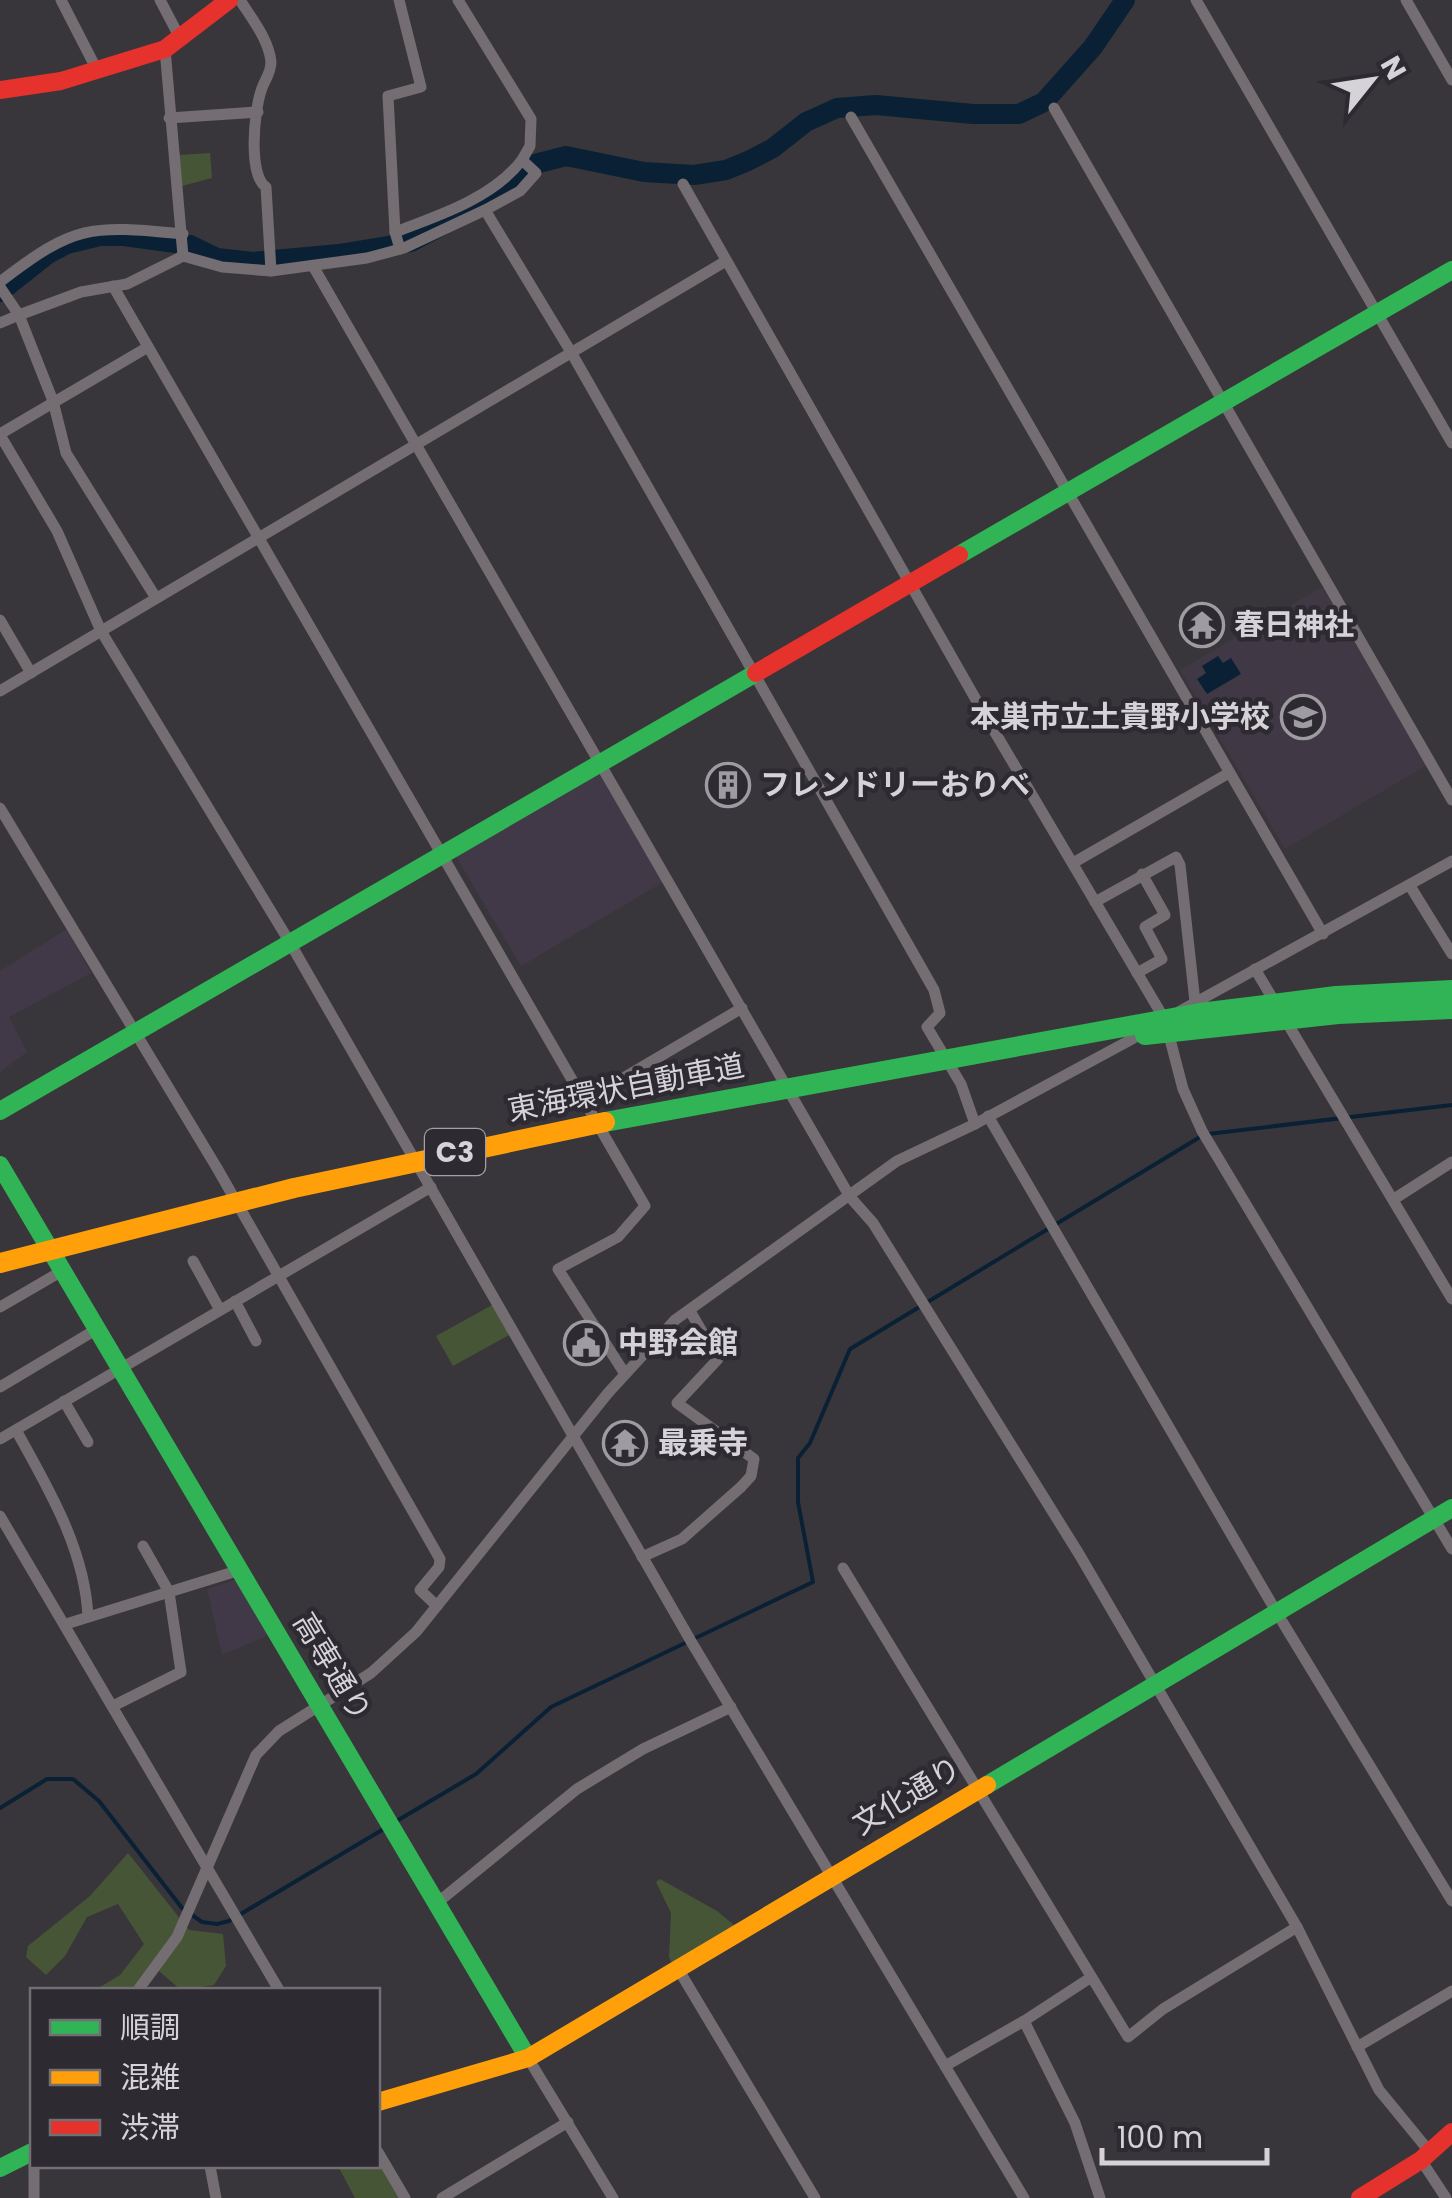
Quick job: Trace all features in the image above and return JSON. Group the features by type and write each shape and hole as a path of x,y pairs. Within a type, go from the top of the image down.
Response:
{"main road":[{"path":"0,90 60,82 172,44 230,0"},
{"path":"0,1111 1452,270"},
{"name":"東海環状自動車道","path":"0,1263 434,1156 650,1113 1219,1010 1336,996 1452,990"},
{"name":"東海環状自動車道","path":"915,1066 1264,1022 1452,1008"},
{"name":"高専通り","path":"0,1165 528,2058"},
{"name":"文化通り","path":"380,2101 528,2058 1443,1514"},
{"path":"1360,2198 1425,2156 1452,2132"},
{"path":"0,2168 30,2153"}],"street":[{"path":"62,0 97,70"},
{"path":"160,0 172,44 169,118 183,256"},
{"path":"240,0 266,42 270,57 270,71 260,92 255,172 258,182 266,187 271,271"},
{"path":"398,0 422,87 388,96 395,232 400,249"},
{"path":"395,232 497,186 527,164 530,119 458,0"},
{"path":"1196,0 1452,443"},
{"path":"1406,0 1452,80"},
{"path":"1054,108 1452,800"},
{"path":"169,118 258,112"},
{"path":"851,117 1322,934"},
{"path":"0,322 81,292 127,284 183,256 222,267 271,271 367,258 400,249 520,191 536,173 527,164"},
{"path":"683,184 983,712 1165,1020 1183,1089 1202,1132 1443,1514 1452,1549"},
{"path":"485,210 571,352 934,990 940,1013 927,1027 961,1084 975,1124"},
{"path":"156,598 66,453 53,402 19,315 2,289 44,249 67,237 109,227 183,234"},
{"path":"0,691 726,261"},
{"path":"313,266 850,1197 873,1223 1028,1472 1296,1928 1378,2090 1425,2156 1446,2198"},
{"path":"113,286 645,1206 618,1237 558,1270 625,1374"},
{"path":"148,348 0,434 57,531 101,631 290,941 642,1557 829,1877 1024,2198"},
{"path":"0,620 32,673"},
{"path":"1073,863 1230,773"},
{"path":"0,808 278,1276 440,1559 439,1567 420,1590 437,1606"},
{"path":"1095,902 1176,857 1194,1002"},
{"path":"139,1988 177,1937 256,1755 279,1731 371,1673 416,1632 625,1374 676,1320 897,1161 975,1124 1452,861"},
{"path":"1136,973 1162,959 1145,927 1165,915 1142,874"},
{"path":"1410,886 1452,954"},
{"path":"1256,970 1452,1300"},
{"path":"586,1100 742,1008"},
{"path":"988,1116 1276,1613 1452,1901"},
{"path":"1394,1199 1452,1162"},
{"path":"0,1440 431,1187"},
{"path":"194,1261 220,1310"},
{"path":"0,1307 62,1271"},
{"path":"234,1301 256,1341"},
{"path":"642,1557 682,1539 750,1476 754,1459 677,1403 718,1359 690,1311"},
{"path":"0,1387 97,1330"},
{"path":"64,1400 88,1442"},
{"path":"16,1430 61,1511 88,1597 88,1617"},
{"path":"0,1516 278,1988"},
{"path":"114,1706 181,1672 169,1592 142,1546"},
{"path":"844,1568 1128,2037 1163,2009 1296,1928"},
{"path":"66,1624 240,1570"},
{"path":"437,1903 577,1790 643,1749 730,1706"},
{"path":"677,1967 815,2198"},
{"path":"945,2066 1090,1978"},
{"path":"1357,2047 1452,1991"},
{"path":"1024,2021 1076,2124 1100,2198"},
{"name":"高専通り","path":"528,2058 613,2198"},
{"path":"442,2198 568,2122"},
{"path":"380,2155 406,2198"},
{"path":"34,2168 34,2198"},
{"path":"210,2168 216,2198"}],"shaded area":[{"name":"本巣市立土貴野小学校","path":"1322,587 1427,765 1285,849 1180,670"},
{"path":"599,770 665,881 521,966 455,855"},
{"path":"67,929 91,973 9,1017 27,1052 0,1072 0,971"},
{"path":"238,1579 269,1635 222,1655 207,1589"}],"green space":[{"path":"210,153 212,178 182,186 178,155"},
{"path":"494,1304 511,1334 453,1366 436,1336"},
{"path":"128,1853 189,1930 223,1934 226,1966 214,1985 179,1988 152,1965 135,1988 98,1988 120,1975 144,1944 118,1904 87,1917 65,1956 46,1975 26,1957 28,1946 90,1896"},
{"path":"660,1879 717,1911 735,1926 672,1964 671,1913 656,1882"},
{"path":"380,2165 399,2198 355,2198 339,2168"}],"water":[{"path":"1218,656 1223,663 1231,658 1241,674 1207,694 1197,679 1206,673 1202,666"}],"waterway":[{"path":"0,292 48,254 67,244 100,236 190,245 217,258 253,262 339,254 411,242 494,198 531,165 566,156 644,172 694,175 726,170 748,161 773,148 806,122 837,108 876,105 1019,114 1044,102 1093,47 1125,0"},
{"path":"1208,1134 1452,1105"},
{"path":"395,1822 476,1774 551,1707 813,1582 798,1502 798,1458 810,1443 850,1349 1200,1137"},
{"path":"0,1808 47,1779 73,1779 99,1801 182,1908 202,1922 217,1924 229,1921 387,1827"}],"traffic: fast":[{"path":"959,555 1452,270"},
{"path":"0,1111 756,673"},
{"path":"605,1122 1200,1013 1336,996 1452,990"},
{"path":"1145,1035 1338,1014 1452,1009"},
{"path":"0,1165 528,2058"},
{"path":"987,1785 1452,1508"},
{"path":"0,2168 30,2153"}],"traffic: slow":[{"path":"0,1263 294,1188 605,1122"},
{"path":"380,2101 528,2058 987,1785"}],"traffic: jam":[{"path":"0,90 61,81 165,49 229,0"},
{"path":"756,673 959,555"},
{"path":"1360,2198 1421,2160 1452,2132"}],"place":[{"name":"春日神社","path":"1202,625"},
{"name":"本巣市立土貴野小学校","path":"1303,717"},
{"name":"フレンドリーおりべ","path":"728,785"},
{"name":"中野会館","path":"586,1343"},
{"name":"最乗寺","path":"625,1443"}]}
